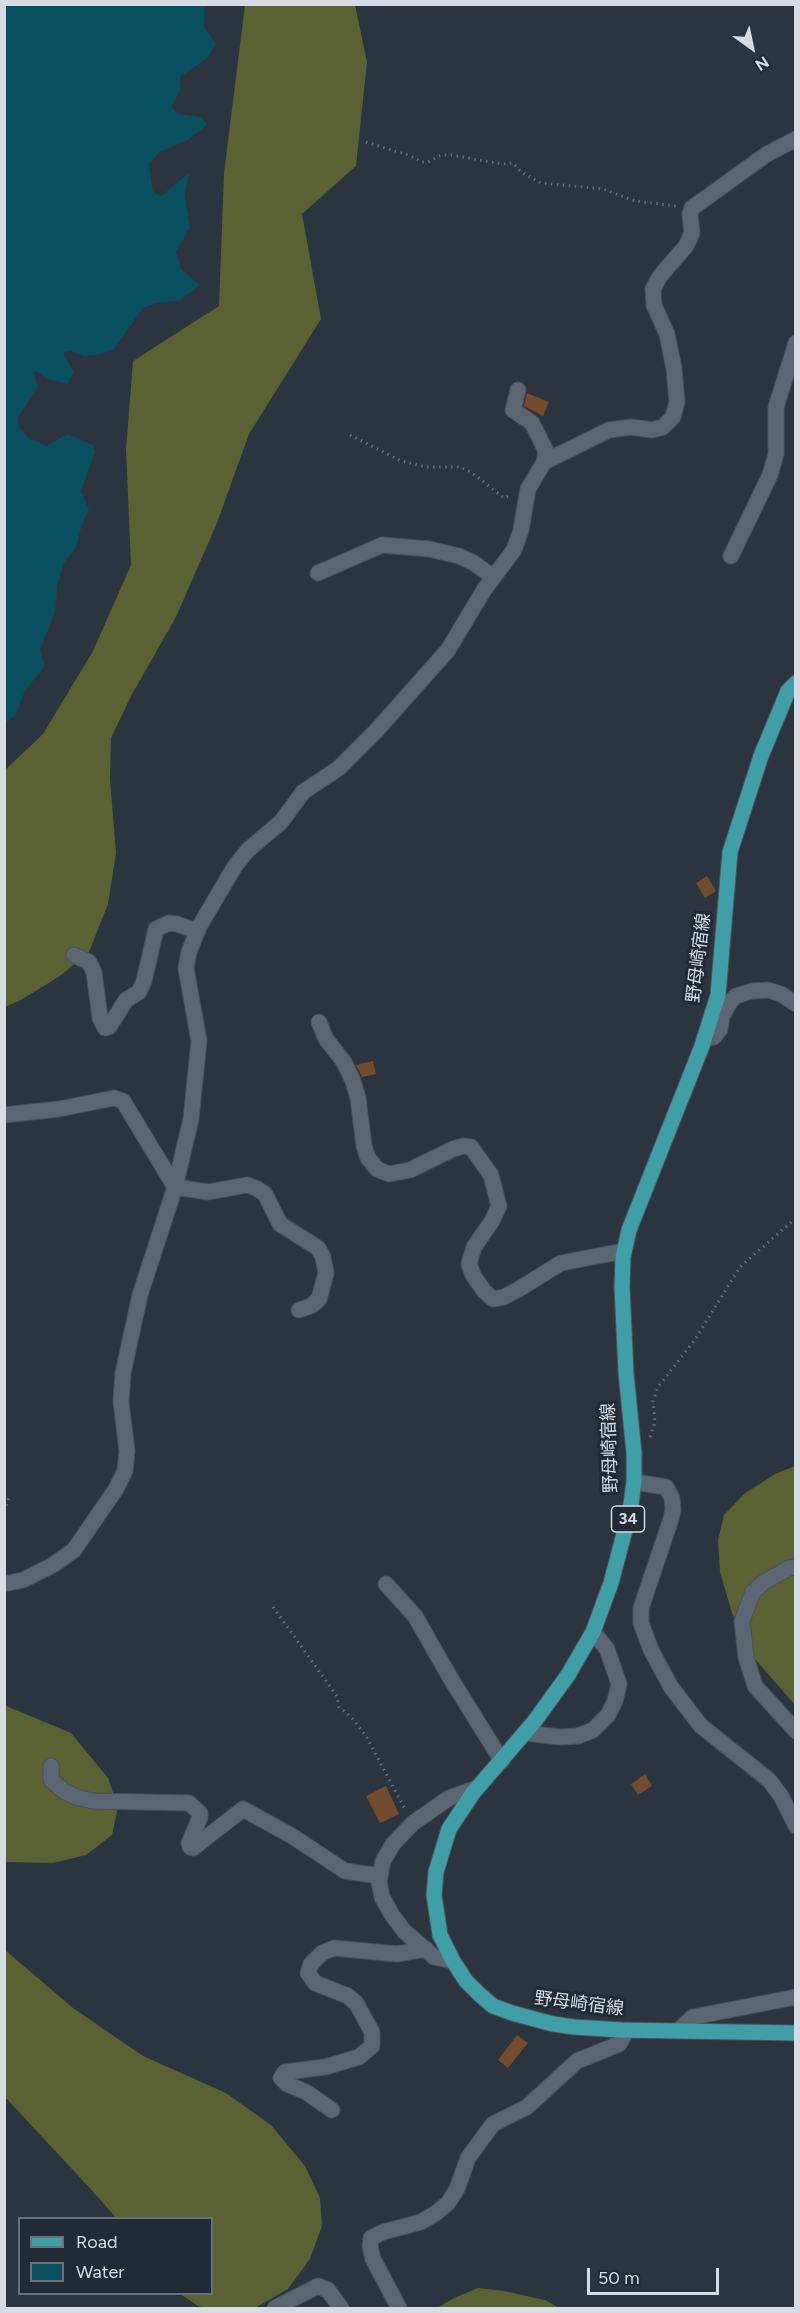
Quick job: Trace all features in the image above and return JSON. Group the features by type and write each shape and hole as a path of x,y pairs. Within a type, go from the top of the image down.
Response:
{"main road":[{"name":"野母崎宿線","path":"795,683 788,691 761,756 730,852 718,995 704,1038 629,1230 624,1251 622,1287 626,1373 634,1453 633,1482 630,1511 611,1582 593,1632 568,1675 525,1733 477,1788 449,1829 436,1872 434,1895 440,1935 453,1961 466,1981 493,2006 553,2024 627,2030 795,2033"}],"street":[{"path":"544,462 609,430 631,427 652,430 663,427 672,417 676,402 674,369 667,334 654,305 652,289 686,246 692,233 690,214 692,208 766,154 795,140"},
{"path":"731,555 770,475 776,454 776,407 795,343"},
{"path":"4,1584 23,1580 53,1565 74,1550 116,1489 124,1472 127,1452 121,1402 123,1373 140,1295 175,1187 191,1119 199,1041 186,968 197,931 241,858 281,822 303,792 339,768 376,731 448,650 493,577 514,550 521,530 528,489 544,462 546,451 532,423 513,410 518,390"},
{"path":"318,573 382,545 429,549 459,556 474,563 493,577"},
{"path":"74,955 89,962 94,972 100,1018 105,1028 109,1027 126,1000 139,992 144,981 156,929 169,923 197,931"},
{"path":"704,1038 714,1037 720,1029 722,1016 729,1002 736,996 752,991 768,990 781,994 795,1004"},
{"path":"319,1022 326,1039 344,1062 353,1081 358,1098 364,1146 368,1158 377,1169 389,1174 410,1170 464,1146 471,1147 491,1175 499,1206 492,1221 474,1246 470,1264 473,1275 493,1299 504,1297 561,1263 624,1251"},
{"path":"4,1115 59,1109 114,1098 123,1101 175,1187"},
{"path":"175,1187 208,1192 247,1185 264,1194 280,1224 318,1248 323,1257 326,1273 319,1299 299,1310"},
{"path":"633,1482 666,1487 672,1498 671,1519 641,1608 641,1623 651,1650 671,1687 700,1726 769,1780 781,1796 795,1826"},
{"path":"795,1567 764,1582 753,1592 742,1621 746,1657 755,1686 795,1731"},
{"path":"386,1584 415,1616 502,1761"},
{"path":"525,1733 560,1737 578,1736 594,1730 608,1715 615,1701 619,1684 607,1649 593,1632"},
{"path":"51,1766 51,1780 65,1792 79,1798 93,1801 189,1803 200,1813 189,1843 190,1847 193,1848 243,1809 292,1836 345,1871 380,1876"},
{"path":"453,1961 434,1957 404,1931 392,1915 382,1897 380,1876 382,1861 393,1844 413,1823 449,1798 477,1788"},
{"path":"332,2110 306,2092 287,2084 281,2078 285,2072 325,2067 359,2057 372,2046 372,2032 356,2003 348,1996 315,1983 308,1973 311,1964 322,1953 334,1948 397,1954 426,1949"},
{"path":"679,2030 693,2017 795,1998"},
{"path":"399,2308 373,2259 371,2238 383,2232 421,2222 436,2213 448,2203 457,2189 468,2158 493,2124 527,2107 577,2061 619,2044 627,2030"},
{"path":"275,2308 318,2286 328,2290 341,2308"}],"path":[{"path":"366,142 408,155 422,162 428,162 441,155 451,155 513,164 521,172 541,183 603,189 635,201 692,208"},
{"path":"350,435 401,461 426,467 460,467 471,472 504,498 528,489"},
{"path":"634,1453 650,1438 655,1422 653,1401 658,1387 696,1338 740,1267 795,1218"},
{"path":"4,1496 9,1498 4,1511"},
{"path":"273,1606 337,1696 339,1707 351,1717 366,1736 413,1823"}],"green space":[{"path":"245,5 355,5 367,62 356,166 302,214 321,319 249,434 217,523 176,617 131,696 111,738 110,779 116,853 108,904 89,952 60,976 5,1007 5,770 43,734 93,651 131,565 126,449 133,361 219,306 224,173"},
{"path":"795,1466 795,1705 747,1650 732,1613 720,1572 718,1540 724,1515 744,1494 775,1474"},
{"path":"4,1705 71,1733 108,1778 118,1807 112,1835 86,1855 53,1863 5,1862"},
{"path":"5,1950 73,2008 143,2056 226,2093 271,2125 305,2166 320,2198 322,2226 310,2259 288,2289 255,2308 198,2306 182,2295 213,2295 213,2217 115,2217 5,2097"},
{"path":"478,2288 545,2300 559,2308 437,2308"}],"water":[{"path":"5,4 205,5 204,27 216,44 207,58 180,77 181,90 171,107 178,114 202,117 207,125 188,140 160,152 149,164 153,192 161,196 189,173 185,195 190,228 176,252 181,269 200,285 179,301 156,303 143,308 114,349 102,354 84,356 71,351 64,352 64,356 74,371 68,384 47,379 36,371 33,373 38,386 18,418 19,427 29,438 47,446 67,434 93,445 95,452 81,491 89,510 82,524 76,548 64,563 58,583 55,612 40,650 45,666 25,691 15,716 5,723"}],"building":[{"path":"527,393 549,402 543,416 524,406"},
{"path":"707,876 716,891 705,898 696,883"},
{"path":"373,1061 376,1074 362,1077 356,1065"},
{"path":"645,1774 652,1786 638,1795 631,1784"},
{"path":"386,1786 399,1814 380,1823 366,1796"},
{"path":"517,2035 528,2043 508,2068 498,2060"}]}
